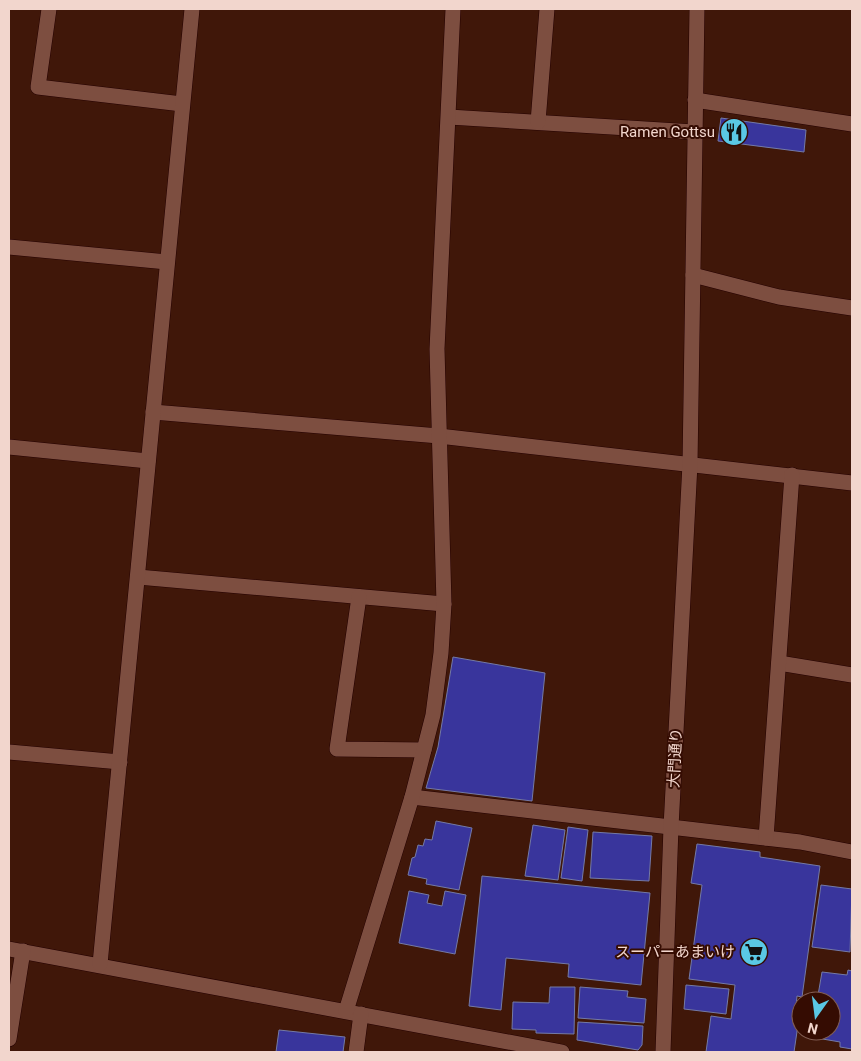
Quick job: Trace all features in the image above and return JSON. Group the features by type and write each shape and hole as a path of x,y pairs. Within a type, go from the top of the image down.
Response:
{"street":[{"path":"49,9 38,87 182,104"},
{"path":"100,964 192,9"},
{"path":"356,1052 353,1013 433,715 441,653 444,604 437,349 453,9"},
{"path":"538,122 547,9"},
{"name":"大門通り","path":"663,1052 671,827 690,464 697,9"},
{"path":"695,100 852,124"},
{"path":"448,117 694,132"},
{"path":"9,247 167,262"},
{"path":"693,276 779,297 852,308"},
{"path":"153,412 439,436 852,483"},
{"path":"9,447 148,461"},
{"path":"766,838 792,475"},
{"path":"138,577 444,604"},
{"path":"359,597 337,749 424,750"},
{"path":"779,663 852,675"},
{"path":"9,752 120,762"},
{"path":"412,797 766,838 852,852"},
{"path":"9,1039 16,950 100,964 562,1052"}],"building":[{"path":"721,118 806,130 804,152 718,141"},
{"path":"453,657 545,673 532,801 426,788 438,747"},
{"path":"436,821 472,828 459,890 426,884 427,879 408,875 412,858 415,857 418,845 423,846 425,839 432,840"},
{"path":"533,825 565,830 558,880 525,876"},
{"path":"568,827 588,830 582,881 561,878"},
{"path":"593,832 652,836 649,881 590,878"},
{"path":"697,844 760,852 760,857 820,866 803,991 791,991 791,1041 796,1041 794,1052 706,1052 711,1016 731,1019 735,985 689,979 702,885 691,883"},
{"path":"482,876 650,893 641,985 568,977 569,964 506,958 501,1010 469,1006"},
{"path":"821,885 852,889 850,952 812,947"},
{"path":"409,891 429,895 427,903 442,906 445,891 466,895 455,954 399,943"},
{"path":"848,970 852,971 852,1049 840,1047 840,1042 834,1041 841,1041 841,991 819,991 822,972 847,975"},
{"path":"686,985 729,989 726,1014 684,1009"},
{"path":"550,987 575,987 574,1034 536,1033 536,1030 512,1029 513,1002 549,1003"},
{"path":"580,987 628,991 627,997 646,999 644,1023 578,1018"},
{"path":"578,1022 643,1026 642,1045 638,1050 577,1040"},
{"path":"279,1030 345,1037 343,1052 276,1052"}],"place":[{"name":"Ramen Gottsu","path":"734,132"},
{"name":"スーパーあまいけ","path":"754,952"}]}
